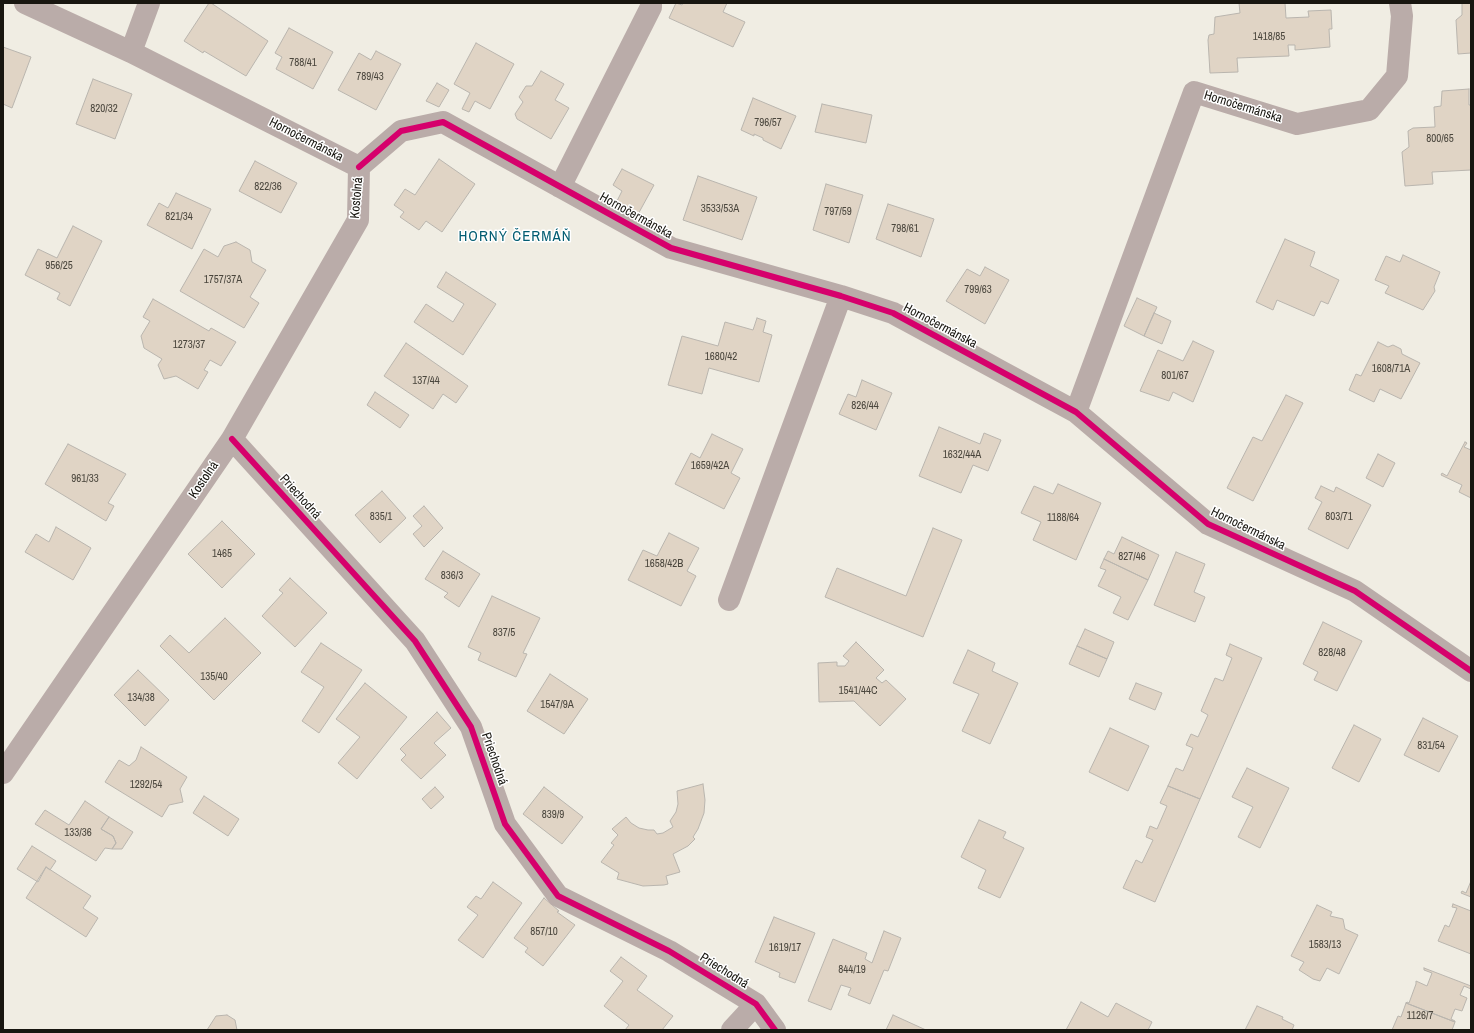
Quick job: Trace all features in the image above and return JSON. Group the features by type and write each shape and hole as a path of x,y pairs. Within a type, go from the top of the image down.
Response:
{"street":[{"name":"Hornočermánska","path":"25,3 131,52 359,167 401,130 443,122 671,248 841,296 893,313 1076,412 1208,524 1355,591 1471,671"},
{"path":"131,52 149,3"},
{"path":"560,187 651,7 651,3"},
{"name":"Hornočermánska","path":"1076,412 1194,92 1297,124 1369,110 1397,76 1402,16 1400,3"},
{"name":"Kostolná","path":"3,773 232,439 358,220 359,167"},
{"path":"729,600 841,296"},
{"name":"Priechodná","path":"232,439 415,641 471,727 505,824 558,896 669,951 756,1004 775,1030"},
{"path":"732,1030 756,1004"}],"building":[{"path":"209,3 268,41 246,76 184,41"},
{"path":"676,3 682,5 683,3 727,3 723,12 745,22 733,47 669,18"},
{"path":"1239,3 1285,3 1286,18 1309,17 1308,11 1331,10 1332,29 1329,29 1330,47 1295,50 1295,45 1288,45 1289,56 1237,58 1238,72 1210,73 1208,40 1209,35 1214,34 1215,17 1240,13"},
{"path":"1462,3 1471,3 1471,53 1458,54 1456,20 1462,15"},
{"path":"289,28 333,52 313,89 276,69 282,57 275,53"},
{"path":"476,43 514,64 490,109 475,101 469,112 462,109 470,93 454,84"},
{"path":"3,47 31,57 12,108 3,104"},
{"path":"376,51 401,64 376,110 338,90 359,53 371,60"},
{"path":"541,71 564,84 555,100 569,108 551,139 517,119 515,114 523,102 519,97 526,86 532,86"},
{"path":"93,79 132,94 115,139 76,124"},
{"path":"437,83 449,90 439,107 426,101"},
{"path":"1469,89 1469,105 1471,105 1471,170 1432,172 1433,184 1405,186 1402,152 1409,147 1408,131 1413,128 1435,127 1434,107 1441,106 1442,91"},
{"path":"753,98 796,116 781,149 763,140 763,138 741,130"},
{"path":"822,104 872,115 866,143 815,132"},
{"path":"439,159 475,184 442,232 426,221 419,230 400,217 404,212 394,205 405,189 415,195"},
{"path":"255,161 297,183 281,213 239,191"},
{"path":"622,169 654,185 636,218 614,207 622,191 613,185"},
{"path":"698,176 757,197 742,240 683,220"},
{"path":"826,184 863,195 849,243 813,230"},
{"path":"176,193 211,209 192,249 147,225 159,203 168,208"},
{"path":"888,204 934,219 921,257 876,239"},
{"path":"73,226 102,241 70,306 57,299 60,293 25,275 38,249 57,258"},
{"path":"1285,239 1315,252 1310,266 1339,280 1328,304 1321,301 1314,316 1277,300 1273,310 1256,302"},
{"path":"236,242 250,250 252,262 266,270 250,297 259,303 244,328 180,291 204,249 218,257 224,246"},
{"path":"1403,255 1440,272 1434,287 1435,291 1423,310 1385,293 1389,286 1375,280 1386,256 1400,262"},
{"path":"985,267 1009,280 985,324 946,301 967,269 980,276"},
{"path":"446,272 496,304 463,355 414,322 426,304 453,322 464,304 437,287"},
{"path":"1137,298 1157,307 1144,336 1124,326"},
{"path":"153,299 209,331 211,328 236,342 221,366 210,360 204,370 208,372 198,389 176,376 164,379 158,365 162,359 144,348 141,336 150,321 143,317"},
{"path":"1154,313 1171,321 1162,344 1144,336"},
{"path":"757,318 766,321 763,332 772,335 759,382 709,368 702,394 668,385 682,336 718,346 725,322 753,330"},
{"path":"1193,341 1214,351 1193,402 1173,392 1169,401 1140,391 1158,350 1183,361"},
{"path":"1378,342 1388,347 1393,345 1401,349 1402,354 1420,363 1401,399 1380,389 1374,402 1349,390 1356,374 1361,376"},
{"path":"406,343 468,386 456,403 443,394 433,409 384,376"},
{"path":"862,380 892,393 876,430 839,414 848,394 856,397"},
{"path":"375,392 409,415 400,428 367,405"},
{"path":"1286,395 1303,403 1253,501 1227,488 1253,437 1262,441"},
{"path":"939,427 980,444 984,433 1001,440 988,471 973,465 961,493 919,476"},
{"path":"712,434 743,449 731,473 740,478 724,509 675,484 691,453 700,458"},
{"path":"1465,442 1467,443 1464,447 1471,450 1471,498 1459,492 1462,485 1441,475 1442,473 1447,476"},
{"path":"68,444 126,474 108,503 114,506 106,521 45,484"},
{"path":"1378,454 1395,463 1383,487 1366,478"},
{"path":"1058,484 1101,503 1076,560 1033,540 1041,522 1021,513 1034,486 1053,494"},
{"path":"1321,486 1334,492 1336,487 1371,505 1348,549 1308,529 1322,502 1315,498"},
{"path":"382,491 406,518 380,543 355,515"},
{"path":"424,506 443,528 424,547 413,534 422,526 413,516"},
{"path":"222,521 255,554 222,588 188,554"},
{"path":"56,527 91,548 73,580 25,552 36,534 49,542"},
{"path":"933,528 962,540 923,637 825,597 837,568 906,596"},
{"path":"669,533 699,548 687,571 696,576 681,606 628,580 643,550 657,556"},
{"path":"1122,537 1159,555 1148,580 1104,559 1108,551 1114,554"},
{"path":"443,551 480,574 459,607 444,597 448,593 425,579"},
{"path":"1176,552 1205,564 1194,592 1205,597 1195,622 1154,605"},
{"path":"1104,559 1148,580 1128,620 1113,613 1121,597 1098,586 1106,570 1100,568"},
{"path":"290,578 327,613 295,647 262,616 283,593 279,590"},
{"path":"492,596 540,618 523,653 527,654 516,677 478,660 481,653 468,647"},
{"path":"225,618 261,653 214,700 160,646 170,635 189,653"},
{"path":"1323,622 1362,641 1337,691 1314,680 1318,672 1303,664"},
{"path":"1085,629 1114,642 1107,659 1077,646"},
{"path":"856,642 884,670 876,678 882,683 886,680 906,699 880,726 854,701 819,702 818,663 837,662 837,666 845,666 849,661 843,656"},
{"path":"321,643 362,670 319,733 302,721 324,687 301,672"},
{"path":"1230,644 1262,658 1200,799 1168,786 1176,768 1183,771 1193,748 1186,745 1191,734 1198,737 1208,715 1201,711 1215,678 1223,681 1232,658 1226,655"},
{"path":"1077,646 1107,659 1099,677 1069,664"},
{"path":"968,650 995,663 992,671 1018,683 990,744 962,731 979,694 953,683"},
{"path":"138,670 169,700 145,726 114,695"},
{"path":"550,674 588,699 564,734 527,711"},
{"path":"365,683 407,717 357,779 338,763 360,737 336,719"},
{"path":"1136,683 1162,693 1155,710 1129,699"},
{"path":"437,712 451,728 434,743 446,755 421,779 401,760 406,755 400,749"},
{"path":"1423,718 1458,736 1439,772 1404,755"},
{"path":"1354,725 1381,739 1359,782 1332,768"},
{"path":"1110,728 1149,746 1128,791 1089,772"},
{"path":"141,747 187,777 180,789 183,802 169,805 162,817 105,782 119,760 129,766 136,760"},
{"path":"1247,768 1289,788 1260,848 1238,837 1253,807 1232,797"},
{"path":"703,784 705,800 704,813 698,829 693,837 695,839 688,846 673,854 680,872 666,876 668,884 643,886 617,879 619,873 601,862 614,845 611,843 618,835 612,829 626,817 631,823 639,828 654,830 657,834 663,833 673,827 670,821 676,812 678,804 677,791"},
{"path":"1168,786 1200,799 1155,902 1123,888 1136,860 1142,863 1153,840 1146,837 1150,826 1157,829 1167,806 1160,803"},
{"path":"435,787 444,797 431,809 422,799"},
{"path":"544,787 583,817 562,844 523,814"},
{"path":"204,796 239,819 228,836 193,813"},
{"path":"85,801 109,817 101,829 113,836 116,843 112,849 105,848 96,861 35,824 45,810 69,825"},
{"path":"109,817 133,832 122,849 112,849 116,843 113,836 101,829"},
{"path":"979,820 1006,832 1003,838 1024,848 1000,898 978,888 986,870 961,857"},
{"path":"32,846 56,861 50,870 46,867 38,882 17,869"},
{"path":"46,867 91,896 83,908 98,918 86,937 26,898"},
{"path":"1471,881 1471,897 1461,893 1462,891 1466,893"},
{"path":"493,882 522,903 483,958 458,940 478,915 467,907 476,896 481,899"},
{"path":"544,898 559,911 557,912 575,925 543,966 525,952 528,948 514,938"},
{"path":"1453,904 1471,911 1471,954 1438,941 1445,925 1449,927 1457,908 1452,907"},
{"path":"1317,905 1332,912 1330,916 1343,919 1345,929 1358,935 1339,974 1327,968 1320,981 1313,979 1299,970 1304,962 1291,956"},
{"path":"774,917 815,933 795,983 779,977 780,973 755,962"},
{"path":"884,931 901,938 888,971 884,970 870,1004 848,995 851,988 841,985 831,1010 808,1001 833,939 867,953 865,959 872,963"},
{"path":"621,957 647,976 637,990 673,1016 662,1030 625,1030 629,1025 604,1006 623,981 610,971"},
{"path":"1424,968 1471,986 1471,989 1464,986 1460,995 1467,998 1462,1011 1455,1009 1451,1019 1455,1022 1406,1003 1409,1003 1416,981 1427,986 1432,973 1424,970"},
{"path":"1081,1002 1108,1017 1116,1003 1152,1022 1148,1030 1066,1030"},
{"path":"1406,1003 1455,1022 1452,1030 1392,1030 1398,1016 1401,1017"},
{"path":"1257,1006 1283,1017 1282,1019 1294,1025 1292,1030 1245,1030"},
{"path":"227,1015 235,1020 237,1030 207,1030 216,1016"},
{"path":"893,1015 926,1030 886,1030"}],"cycle path":[{"path":"359,167 401,131 443,122 671,248 841,296 893,313 1076,412 1208,524 1355,591 1471,671"},
{"path":"232,439 415,641 471,727 505,824 558,896 669,951 756,1004 775,1030"}],"district":[{"name":"HORNÝ ČERMÁŇ","path":"515,237"}]}
